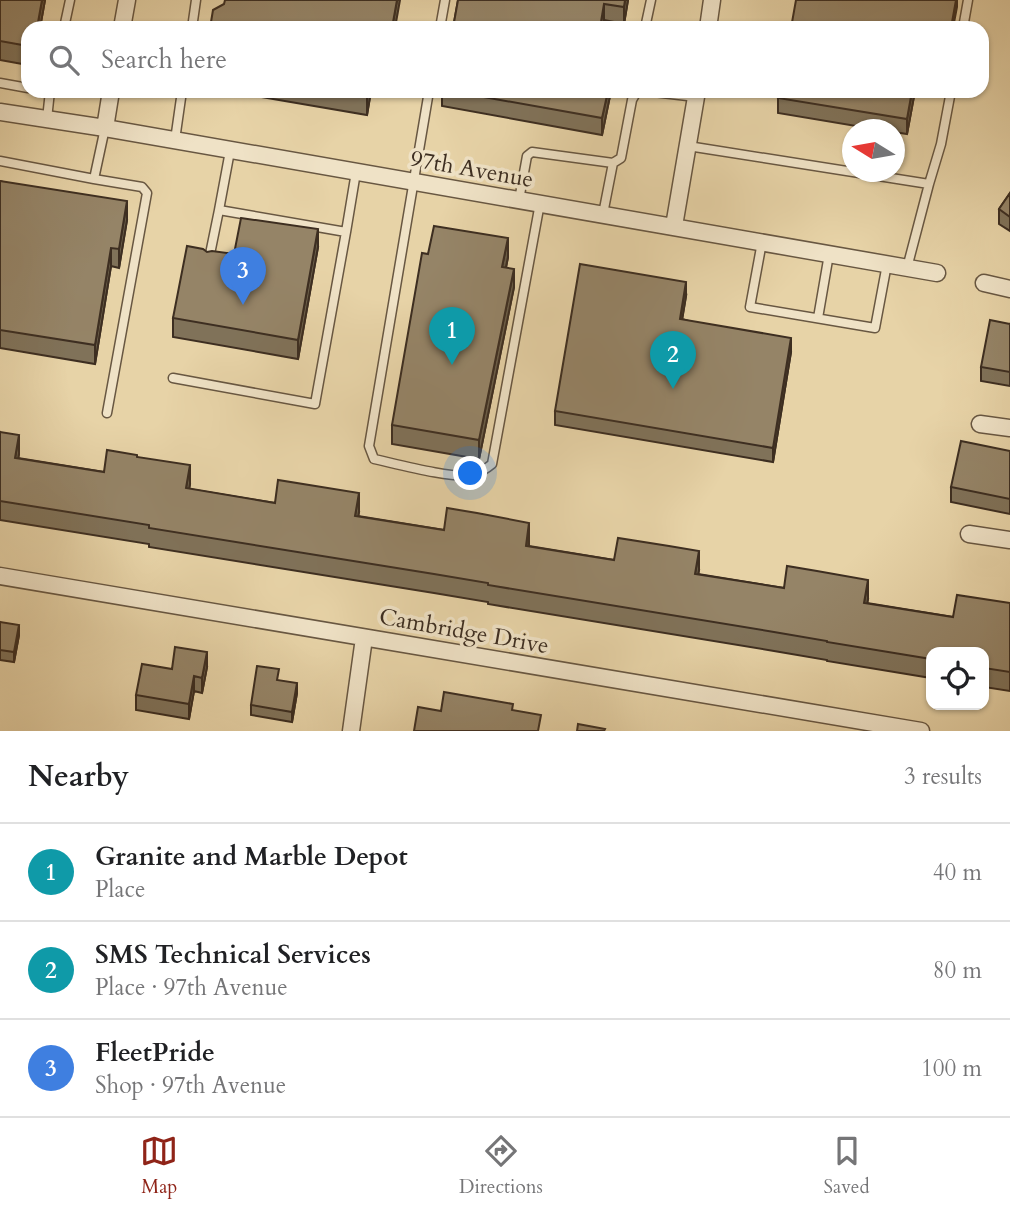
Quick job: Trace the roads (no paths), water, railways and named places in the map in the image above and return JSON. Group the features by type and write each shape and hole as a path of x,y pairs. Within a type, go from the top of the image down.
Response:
{"street":[{"path":"123,21 127,0"},
{"path":"709,21 712,0"},
{"path":"105,128 110,98"},
{"path":"674,226 696,98"},
{"name":"97th Avenue","path":"0,112 414,181 937,273"},
{"path":"984,283 1010,289"},
{"path":"980,424 1010,428"},
{"path":"969,534 1010,540"},
{"name":"Cambridge Drive","path":"0,576 921,731"},
{"path":"351,731 364,638"}],"lane":[{"path":"66,21 70,0"},
{"path":"193,21 196,0"},
{"path":"441,21 445,0"},
{"path":"646,21 651,0"},
{"path":"964,21 968,0"},
{"path":"0,83 21,87"},
{"path":"47,120 49,98"},
{"path":"175,141 181,98"},
{"path":"428,98 369,446 374,459 458,476 472,475 492,464 540,203"},
{"path":"519,200 527,156 532,152 613,163 621,158 633,98"},
{"path":"907,268 941,144 950,98"},
{"path":"94,179 105,128"},
{"path":"688,146 929,184"},
{"path":"208,264 230,150"},
{"path":"0,161 142,187 147,193 107,413"},
{"path":"603,214 613,163"},
{"path":"173,379 315,404 356,172"},
{"path":"219,210 346,232"},
{"path":"762,242 750,307 875,328 887,264"},
{"path":"818,318 829,254"}],"place":[{"name":"FleetPride","path":"243,305"},
{"name":"Granite and Marble Depot","path":"452,365"},
{"name":"SMS Technical Services","path":"673,389"}]}
